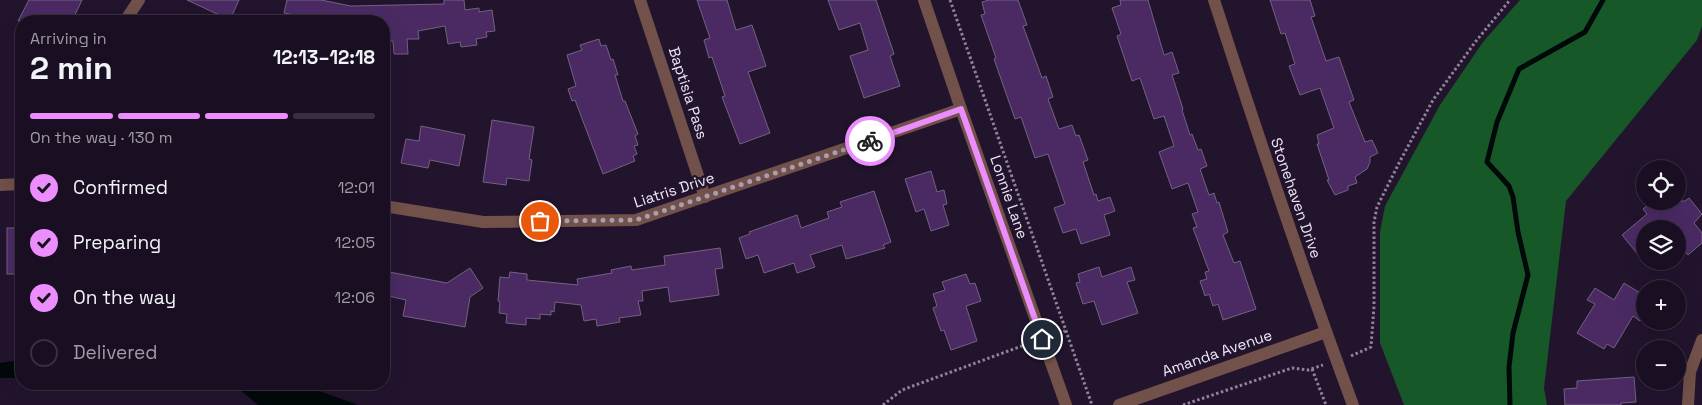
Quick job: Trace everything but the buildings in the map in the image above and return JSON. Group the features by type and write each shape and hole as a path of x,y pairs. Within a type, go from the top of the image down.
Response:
{"street":[{"path":"130,15 139,0"},
{"name":"Baptisia Pass","path":"640,0 705,197"},
{"name":"Lonnie Lane","path":"924,0 1066,405"},
{"name":"Stonehaven Drive","path":"1214,0 1262,148 1326,332 1354,405"},
{"name":"Liatris Drive","path":"390,207 483,222 636,220 961,109"},
{"path":"0,184 15,184"},
{"name":"Amanda Avenue","path":"1119,405 1326,332"},
{"path":"1688,405 1690,372 1702,340"}],"path":[{"path":"950,0 1092,405"},
{"path":"1349,356 1370,347 1374,306 1374,229 1377,207 1433,100 1510,0"},
{"path":"883,405 902,390 1066,331"},
{"path":"1184,405 1292,368 1308,370 1326,364"},
{"path":"1312,369 1326,405"}],"green space":[{"path":"1520,0 1702,0 1702,26 1697,40 1566,201 1544,388 1547,405 1404,405 1380,343 1380,232 1385,206 1440,105 1483,42"}],"shaded area":[{"path":"15,361 15,378 0,378 0,363"},
{"path":"240,390 317,390 358,405 258,405"}],"waterway":[{"path":"1510,405 1509,367 1513,333 1528,275 1518,232 1513,197 1509,186 1487,162 1497,122 1519,69 1585,32 1603,0"}],"way so far":[{"path":"540,221 636,220 870,141"}],"route":[{"path":"870,141 961,109 1042,339"}]}
